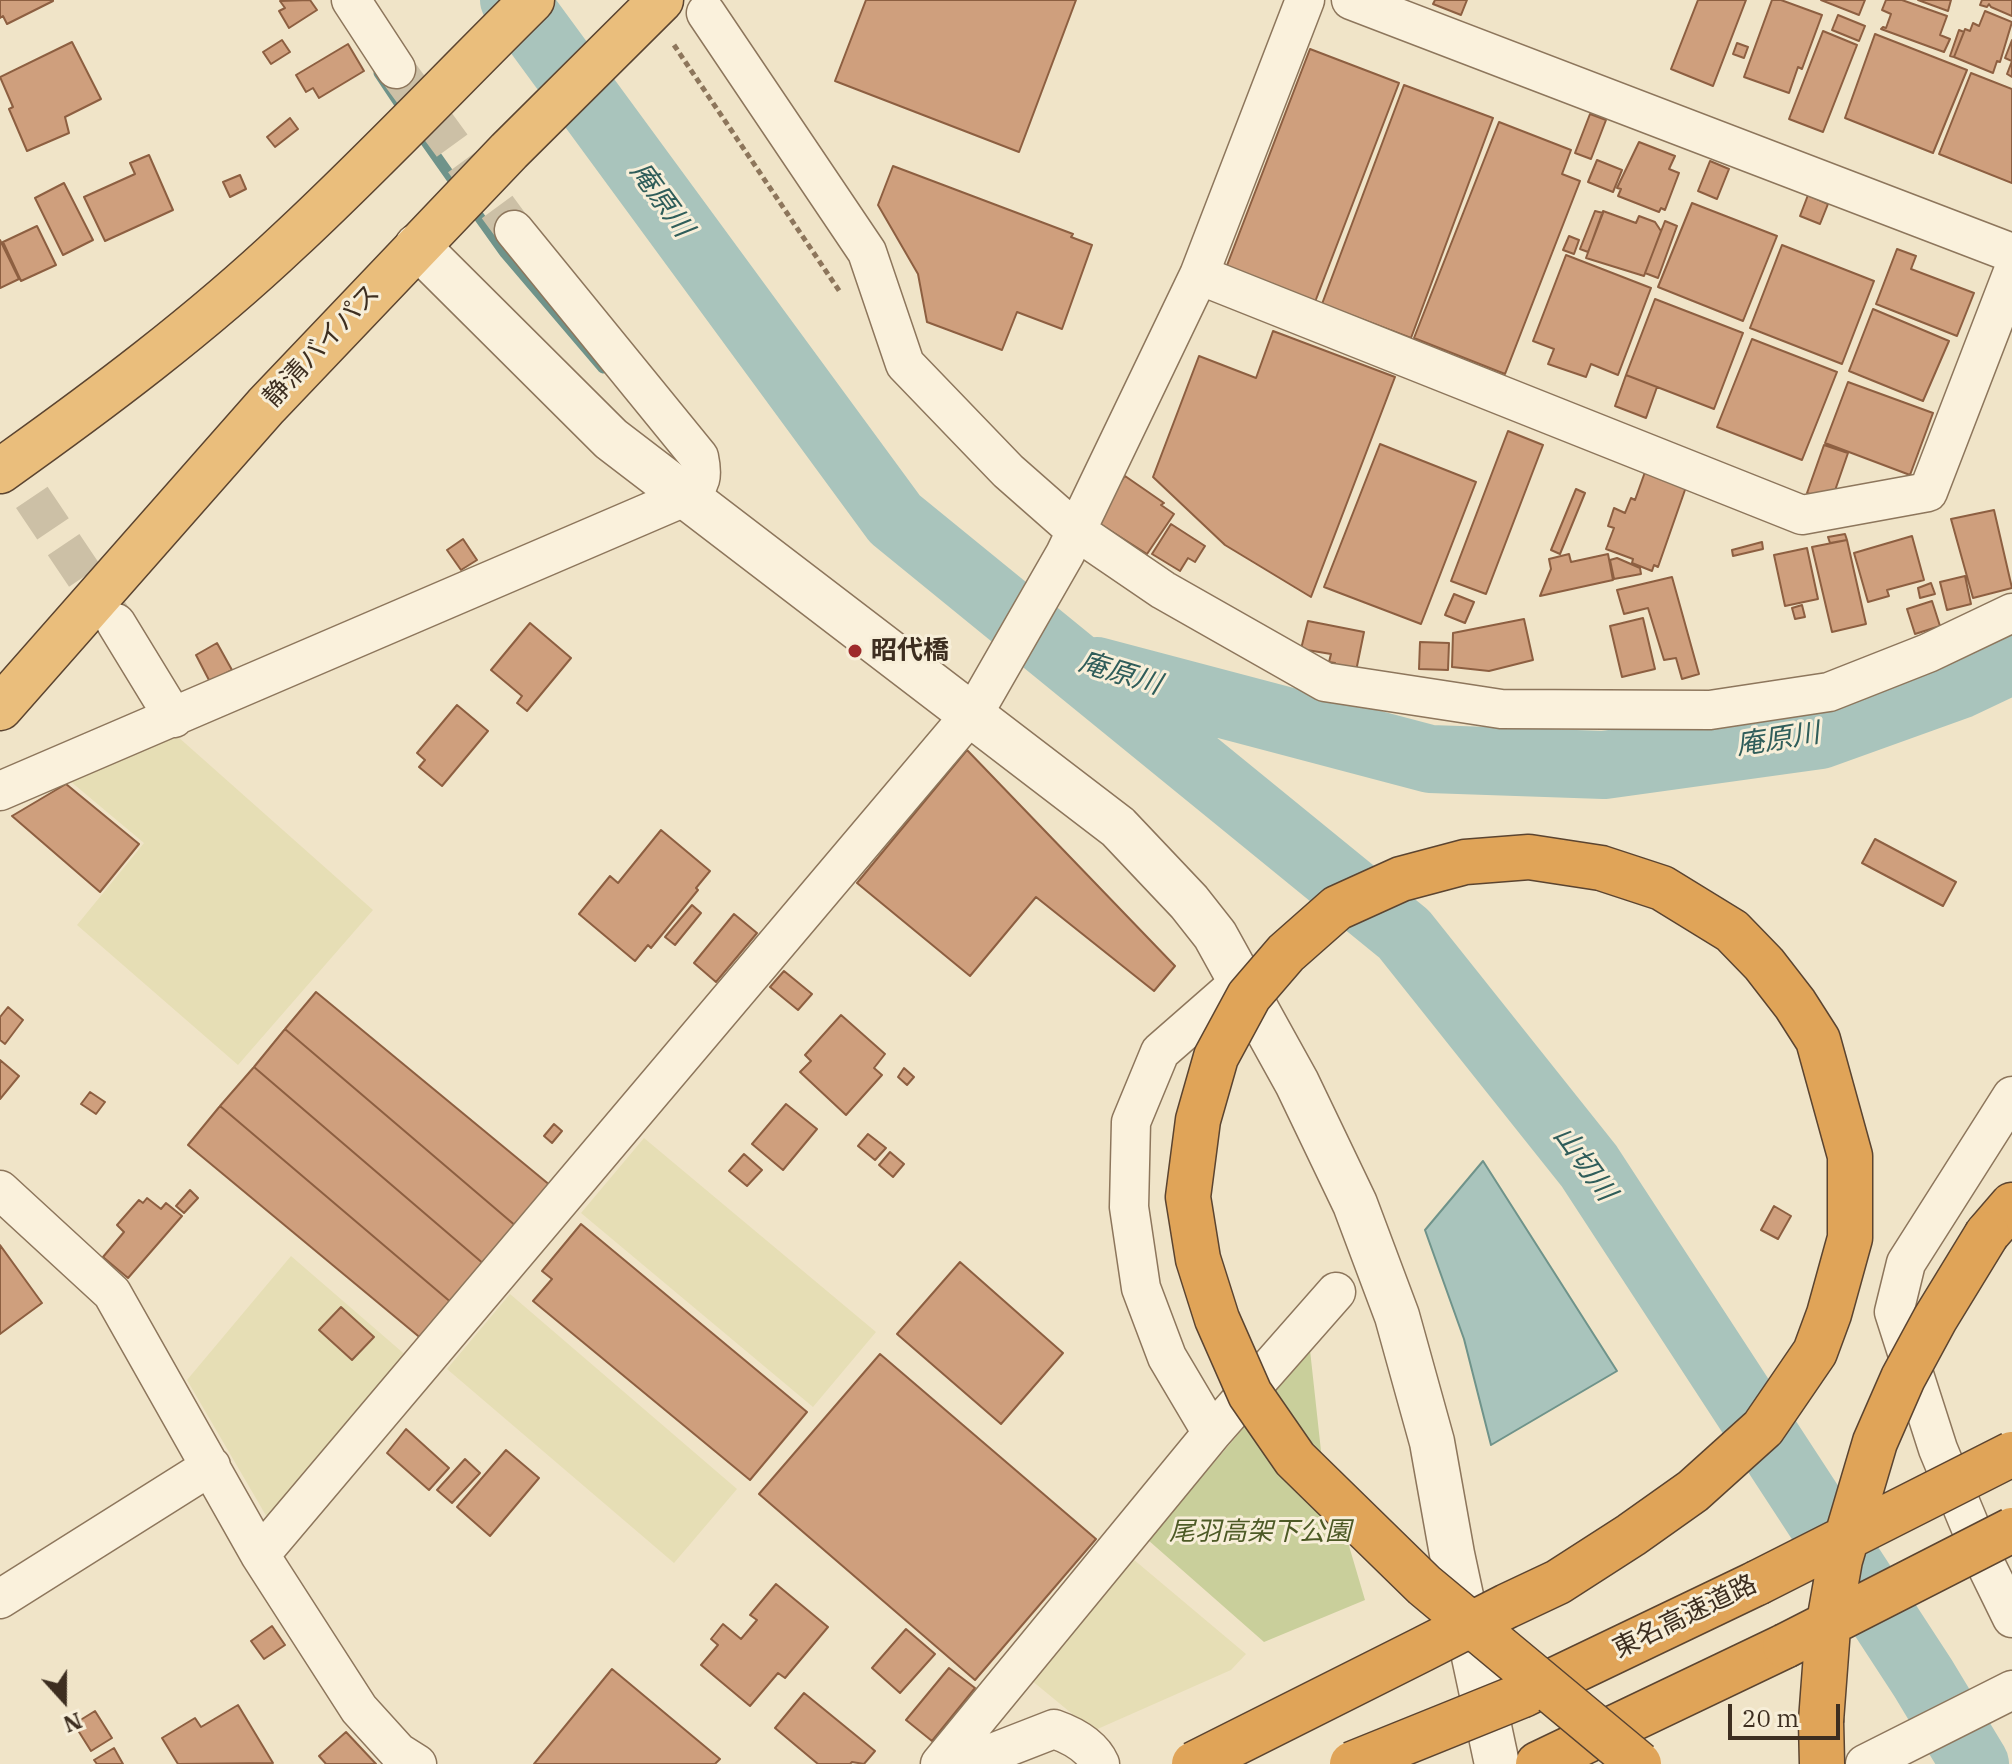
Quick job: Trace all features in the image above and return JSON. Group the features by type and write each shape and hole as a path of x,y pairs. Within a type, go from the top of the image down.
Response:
{"highway":[{"path":"0,471 68,423 182,334 290,240 532,0"},
{"name":"静清バイパス","path":"0,708 266,406 417,246 509,151 655,20"},
{"path":"1194,1764 1329,1696 1369,1676 1423,1649 1451,1635 1465,1628 1479,1621 1493,1614 1507,1606 1558,1582 1631,1535 1693,1491 1763,1428 1815,1352 1850,1238 1850,1156 1818,1040 1764,964 1732,931 1662,888 1601,868 1529,857 1465,862 1401,879 1337,908 1286,953 1249,996 1216,1057 1198,1120 1188,1197 1198,1259 1217,1319 1250,1394 1295,1459 1424,1585 1448,1605 1460,1615 1472,1625 1484,1635 1532,1674 1639,1764"},
{"path":"1822,1764 1821,1721 1828,1628 1840,1560 1875,1442 1903,1378 1935,1319 1987,1234 2012,1205"},
{"name":"東名高速道路","path":"1352,1764 1523,1695 1757,1583 2012,1454"},
{"path":"1545,1761 1785,1646 2012,1530"}],"street":[{"path":"351,0 396,69"},
{"path":"260,1555 977,705 1070,542 1199,275 1305,0"},
{"path":"1351,0 2012,253"},
{"path":"706,13 867,252 905,364 1008,471 1070,542 1163,590 1325,682 1501,709 1710,710 1829,692 1928,653 2012,613"},
{"path":"0,791 687,496 698,487 703,474 699,457 514,230"},
{"path":"417,246 611,439 882,648 977,705 1118,827 1189,902 1215,935 1297,1083 1355,1204 1397,1316 1432,1442 1452,1554 1497,1764"},
{"path":"1199,275 1802,515 1928,492 2012,274"},
{"path":"116,623 174,718"},
{"path":"1212,1433 1167,1357 1141,1288 1129,1207 1131,1122 1160,1052 1240,982"},
{"path":"2012,1096 1906,1263 1894,1312 1938,1449 1987,1567 2012,1618"},
{"path":"0,1190 112,1293 260,1555 359,1709 398,1752 417,1764"},
{"path":"940,1764 1212,1433 1336,1292"},
{"path":"0,1599 211,1466"},
{"path":"1879,1757 2010,1691"},
{"path":"964,1764 1054,1729 1072,1736 1097,1757 1100,1764"}],"path":[{"path":"655,20 845,298"}],"shaded area":[{"path":"177,736 373,910 238,1065 77,925 144,843 70,781"},
{"path":"644,1138 876,1332 813,1407 581,1213"},
{"path":"291,1256 409,1358 268,1519 187,1380"},
{"path":"510,1294 737,1489 674,1563 447,1369"},
{"path":"1133,1559 1246,1654 1231,1670 1093,1731 1031,1680"}],"green space":[{"name":"尾羽高架下公園","path":"1310,1350 1321,1451 1365,1600 1264,1642 1148,1540"}],"water":[{"path":"1483,1161 1617,1371 1491,1445 1464,1339 1425,1230"}],"building":[{"path":"0,0 53,1 7,24 3,16 0,18"},
{"path":"310,0 317,10 289,28 279,11 285,8 280,1"},
{"path":"866,0 1076,0 1019,152 835,81"},
{"path":"1435,0 1467,0 1461,15 1433,4"},
{"path":"1698,0 1746,0 1713,86 1671,69"},
{"path":"1772,0 1781,0 1822,15 1802,69 1798,67 1789,93 1744,77"},
{"path":"1821,0 1865,0 1859,15"},
{"path":"1886,0 1902,0 1947,16 1940,35 1950,39 1944,52 1881,29 1886,28 1891,14 1882,10"},
{"path":"1918,0 1951,0 1948,11"},
{"path":"1982,0 2012,0 2012,16 1989,4 1987,7 1980,5"},
{"path":"1985,11 2012,22 2000,62 1997,61 1993,73 1954,57 1965,29 1970,31 1973,23 1979,26"},
{"path":"1838,15 1865,26 1859,41 1832,30"},
{"path":"1959,30 1964,32 1954,57 1950,56"},
{"path":"1823,31 1857,45 1823,132 1789,119"},
{"path":"1875,34 1967,70 1933,153 1845,118"},
{"path":"282,40 290,52 271,64 263,52"},
{"path":"2012,40 2012,61 2005,58"},
{"path":"72,42 101,99 65,117 69,133 27,151 9,109 13,107 0,77"},
{"path":"1737,43 1748,47 1744,58 1733,54"},
{"path":"348,44 364,71 319,98 313,88 306,92 296,75"},
{"path":"1310,49 1399,83 1315,302 1226,268"},
{"path":"1971,73 2012,89 2012,183 1939,154"},
{"path":"1404,85 1493,118 1411,338 1322,304"},
{"path":"1590,114 1606,120 1591,159 1575,153"},
{"path":"290,118 298,129 275,147 267,137"},
{"path":"1499,122 1571,150 1562,174 1580,181 1505,374 1414,338"},
{"path":"1639,142 1675,156 1669,169 1679,173 1665,210 1661,208 1659,212 1618,196 1621,189 1617,188"},
{"path":"149,155 173,210 105,241 84,197 135,174 130,163"},
{"path":"1597,160 1622,170 1613,192 1588,182"},
{"path":"1710,161 1729,169 1717,199 1698,191"},
{"path":"893,166 1073,234 1071,237 1092,245 1062,329 1017,312 1002,350 927,322 918,274 878,205"},
{"path":"240,175 246,189 230,197 223,182"},
{"path":"64,183 93,240 63,255 35,198"},
{"path":"1808,195 1828,204 1820,224 1800,216"},
{"path":"1692,203 1777,236 1743,321 1658,287"},
{"path":"1595,211 1603,213 1588,252 1580,249"},
{"path":"1603,211 1636,223 1639,216 1655,222 1661,231 1644,276 1586,258"},
{"path":"1665,221 1677,226 1658,278 1645,273"},
{"path":"37,226 56,265 21,281 3,242"},
{"path":"1569,236 1579,240 1574,254 1563,250"},
{"path":"0,240 19,279 0,288"},
{"path":"1782,245 1874,281 1842,364 1750,328"},
{"path":"1897,249 1916,256 1911,269 1974,293 1957,336 1876,304"},
{"path":"1566,255 1651,288 1618,375 1591,364 1586,377 1548,364 1554,349 1533,341"},
{"path":"1655,299 1743,333 1714,409 1626,375"},
{"path":"1873,309 1949,341 1923,401 1849,371"},
{"path":"1273,331 1395,377 1311,597 1225,545 1153,477 1199,356 1256,378"},
{"path":"1752,339 1837,372 1802,460 1717,427"},
{"path":"1626,375 1657,387 1646,418 1615,406"},
{"path":"1848,382 1933,413 1910,475 1825,443"},
{"path":"1508,431 1543,445 1486,594 1451,581"},
{"path":"1380,444 1476,482 1421,624 1324,587"},
{"path":"1824,445 1848,453 1831,502 1807,493"},
{"path":"1645,472 1686,487 1658,567 1654,565 1652,571 1632,563 1633,559 1606,549 1614,528 1608,526 1614,508 1625,513 1631,498 1635,500"},
{"path":"1125,476 1164,503 1161,505 1174,514 1147,554 1100,524 1101,509"},
{"path":"1576,489 1585,493 1560,554 1551,550"},
{"path":"1994,510 2012,588 1973,598 1951,519"},
{"path":"1171,524 1205,546 1195,562 1188,558 1180,571 1152,554"},
{"path":"1845,534 1847,540 1830,543 1828,537"},
{"path":"1912,536 1924,580 1887,590 1889,596 1868,602 1854,553"},
{"path":"463,539 477,560 461,570 447,550"},
{"path":"1847,540 1866,624 1832,632 1812,547"},
{"path":"1762,542 1763,549 1733,556 1732,550"},
{"path":"1807,548 1818,599 1785,606 1774,555"},
{"path":"1569,554 1571,562 1608,554 1613,580 1540,596 1551,569 1549,559"},
{"path":"1617,558 1640,568 1641,574 1614,579 1610,560"},
{"path":"1965,576 1971,604 1947,610 1940,582"},
{"path":"1672,577 1699,674 1682,679 1676,658 1664,660 1648,608 1624,614 1617,590"},
{"path":"1931,583 1935,594 1920,598 1918,588"},
{"path":"1454,594 1474,602 1465,623 1445,615"},
{"path":"1932,601 1940,626 1915,634 1907,609"},
{"path":"1802,605 1805,617 1795,619 1792,608"},
{"path":"1643,618 1655,669 1622,677 1610,626"},
{"path":"1524,619 1533,660 1489,671 1452,667 1453,633"},
{"path":"1308,621 1364,632 1356,671 1334,667 1335,663 1329,662 1331,654 1301,649"},
{"path":"530,623 571,658 527,711 517,703 522,696 491,670"},
{"path":"1420,642 1449,643 1448,670 1419,669"},
{"path":"217,643 232,670 210,682 196,655"},
{"path":"457,705 488,731 442,786 419,767 425,760 417,753"},
{"path":"967,750 1175,966 1154,991 1036,897 970,976 857,883"},
{"path":"66,784 139,844 100,892 12,816"},
{"path":"661,830 710,871 651,948 648,945 635,961 579,914 610,876 618,883"},
{"path":"1875,839 1956,882 1943,906 1862,863"},
{"path":"692,905 701,913 675,945 665,937"},
{"path":"734,914 757,933 716,982 694,963"},
{"path":"784,971 812,994 798,1010 770,987"},
{"path":"316,992 551,1186 517,1227 285,1029"},
{"path":"8,1007 23,1020 5,1044 0,1040 0,1017"},
{"path":"841,1015 885,1054 874,1068 882,1075 846,1115 800,1072 811,1061 805,1055"},
{"path":"285,1029 517,1227 485,1265 254,1067"},
{"path":"0,1060 19,1076 0,1099"},
{"path":"254,1067 485,1265 453,1304 220,1106"},
{"path":"904,1068 914,1077 907,1085 898,1077"},
{"path":"90,1092 105,1102 96,1114 81,1104"},
{"path":"786,1104 817,1129 783,1170 752,1144"},
{"path":"220,1106 453,1304 423,1340 188,1145"},
{"path":"554,1124 562,1131 552,1143 544,1136"},
{"path":"868,1134 886,1148 875,1160 858,1146"},
{"path":"890,1152 904,1164 893,1177 879,1165"},
{"path":"744,1154 762,1170 747,1186 729,1171"},
{"path":"190,1190 198,1198 184,1213 176,1206"},
{"path":"147,1198 161,1209 166,1203 182,1216 128,1278 103,1257 124,1232 117,1225 139,1200 143,1203"},
{"path":"1774,1206 1791,1216 1778,1239 1761,1230"},
{"path":"581,1224 807,1412 750,1480 533,1301 552,1279 542,1271"},
{"path":"0,1245 42,1303 0,1334"},
{"path":"960,1262 1063,1353 1001,1424 897,1334"},
{"path":"341,1307 374,1337 352,1360 319,1330"},
{"path":"880,1354 1096,1539 975,1680 759,1494"},
{"path":"406,1429 449,1468 429,1490 387,1453"},
{"path":"506,1450 539,1478 490,1536 457,1507"},
{"path":"465,1459 480,1473 452,1503 437,1490"},
{"path":"776,1584 828,1627 785,1678 778,1673 750,1706 701,1665 718,1645 711,1639 723,1624 741,1639 757,1620 750,1615"},
{"path":"272,1626 285,1645 264,1659 251,1641"},
{"path":"906,1629 935,1654 900,1693 872,1668"},
{"path":"949,1668 975,1688 932,1741 906,1720"},
{"path":"612,1669 720,1759 715,1764 534,1764"},
{"path":"804,1693 875,1751 864,1764 818,1764 775,1728"},
{"path":"238,1705 273,1763 178,1764 162,1738 195,1718 201,1727"},
{"path":"95,1711 112,1738 91,1751 74,1724"},
{"path":"346,1732 376,1764 326,1764 319,1756"},
{"path":"114,1748 123,1764 97,1764 94,1760"}],"waterway":[{"name":"山切川","path":"514,0 895,519 1404,934 1589,1166 1923,1678 1975,1764"},
{"path":"379,73 407,115"},
{"path":"417,129 460,190"},
{"path":"470,204 505,253 603,368"},
{"name":"庵原川","path":"1097,671 1430,759 1604,765 1820,735 1959,685 2012,660"}],"tunnel":[{"path":"396,69 514,230"},
{"path":"0,450 115,621"}],"place":[{"name":"昭代橋","path":"855,651"}]}
